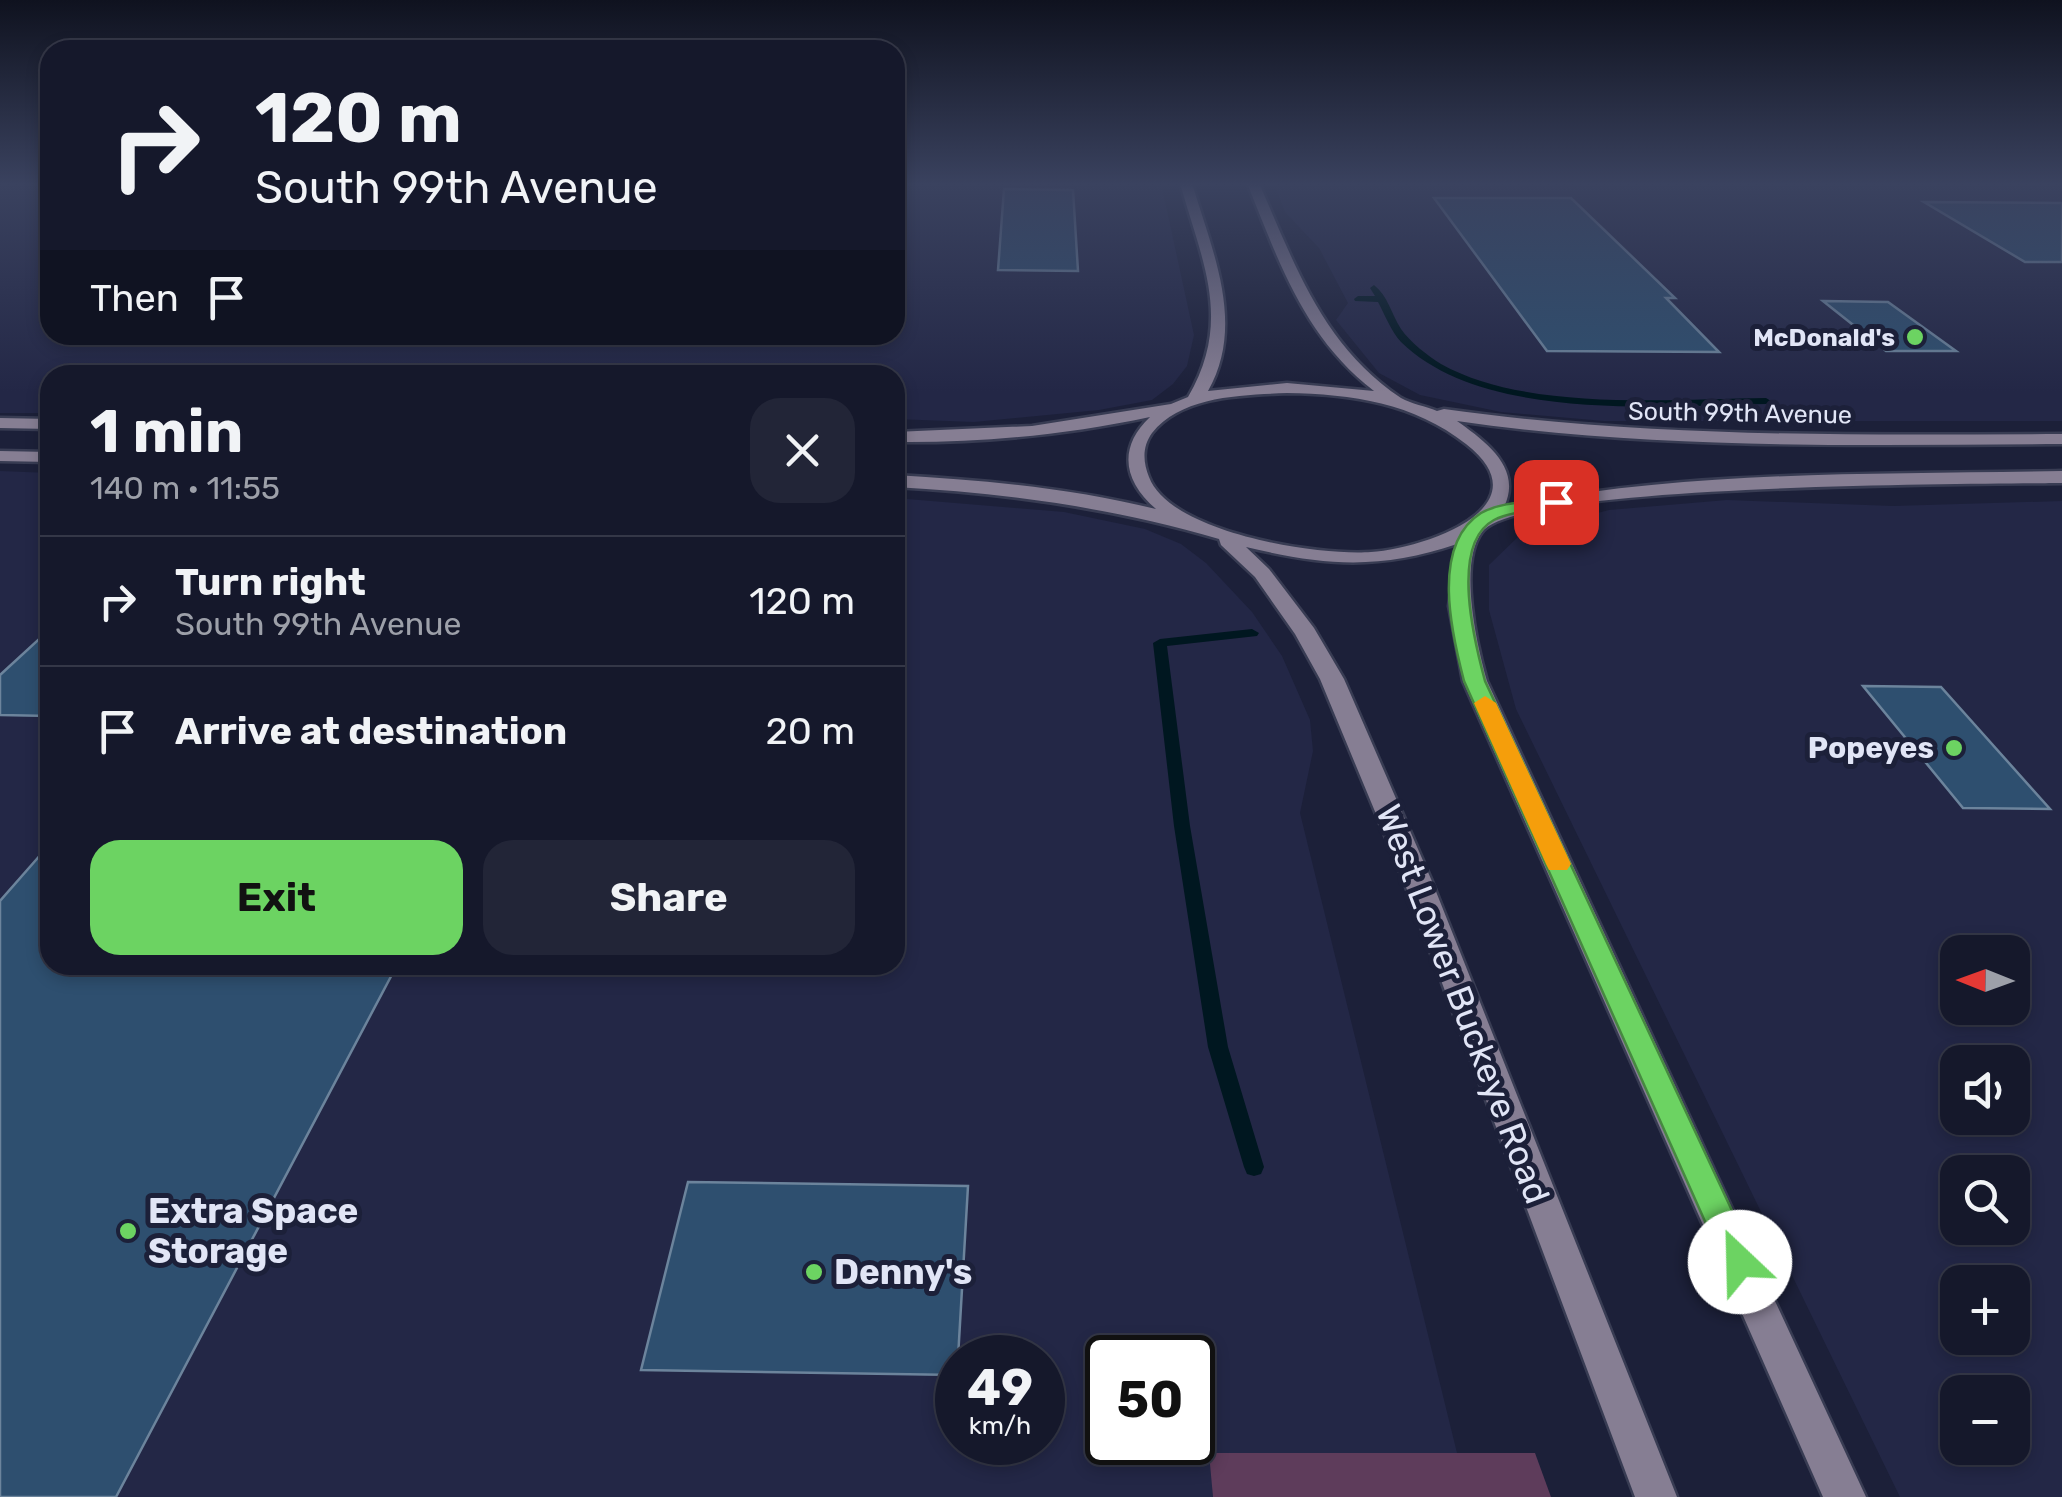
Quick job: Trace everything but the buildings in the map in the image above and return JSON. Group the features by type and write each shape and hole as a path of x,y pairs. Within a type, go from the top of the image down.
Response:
{"main road":[{"path":"1200,528 1165,507 1142,484 1134,461 1138,439 1154,420 1188,402 1216,357 1219,326 1206,253"},
{"path":"1283,253 1320,328 1356,370 1400,403"},
{"path":"905,438 1012,435 1086,426 1225,393 1290,389 1400,403 1419,410 1467,435 1496,466 1501,483 1499,500 1489,516 1471,531 1434,547 1386,556 1350,557 1276,552 1130,509 1053,495 905,483"},
{"name":"South 99th Avenue","path":"1419,410 1535,429 1656,438 2062,439"},
{"path":"0,423 40,424"},
{"path":"0,456 40,457"},
{"path":"1489,516 1556,502 1694,485 2062,477"},
{"path":"1471,531 1462,560 1458,605 1475,681 1845,1497"},
{"name":"West Lower Buckeye Road","path":"1224,538 1262,574 1306,633 1332,679 1416,879 1656,1497"}],"shaded area":[{"path":"0,253 40,253 40,345 905,345 905,253 1176,253 1194,335 1187,366 1173,384 1152,400 1099,410 974,422 905,419 905,365 40,365 40,413 0,413"},
{"path":"1322,253 2062,253 2062,421 1604,421 1501,412 1420,395 1379,373 1336,320 1348,303"},
{"path":"0,471 40,473 40,975 905,975 905,499 1064,512 1145,529 1181,544 1206,563 1252,612 1282,656 1310,720 1313,751 1300,813 1457,1453 1215,1453 1215,1335 1085,1335 1085,1465 1211,1465 1213,1497 0,1497"},
{"path":"1727,500 1893,506 2062,501 2062,1497 1900,1497 1516,709 1489,610 1489,565 1522,533 1609,510"},
{"path":"1215,1453 1535,1453 1551,1497 1213,1497 1210,1465 1215,1465"}],"waterway":[{"path":"1374,288 1381,299"},
{"path":"1358,299 1381,299"},
{"path":"1381,299 1405,340 1437,365 1478,383 1575,400 1766,401"},
{"path":"1252,633 1160,643 1182,826 1218,1047 1254,1167"}],"slow traffic":[{"path":"1485,703 1558,864"}],"place":[{"name":"McDonald's","path":"1915,337"},
{"name":"Popeyes","path":"1954,748"},
{"name":"Extra Space Storage","path":"128,1231"},
{"name":"Denny's","path":"814,1272"}],"route":[{"path":"1556,502 1489,516 1471,531 1458,580 1464,642 1475,681 1740,1262"}]}
